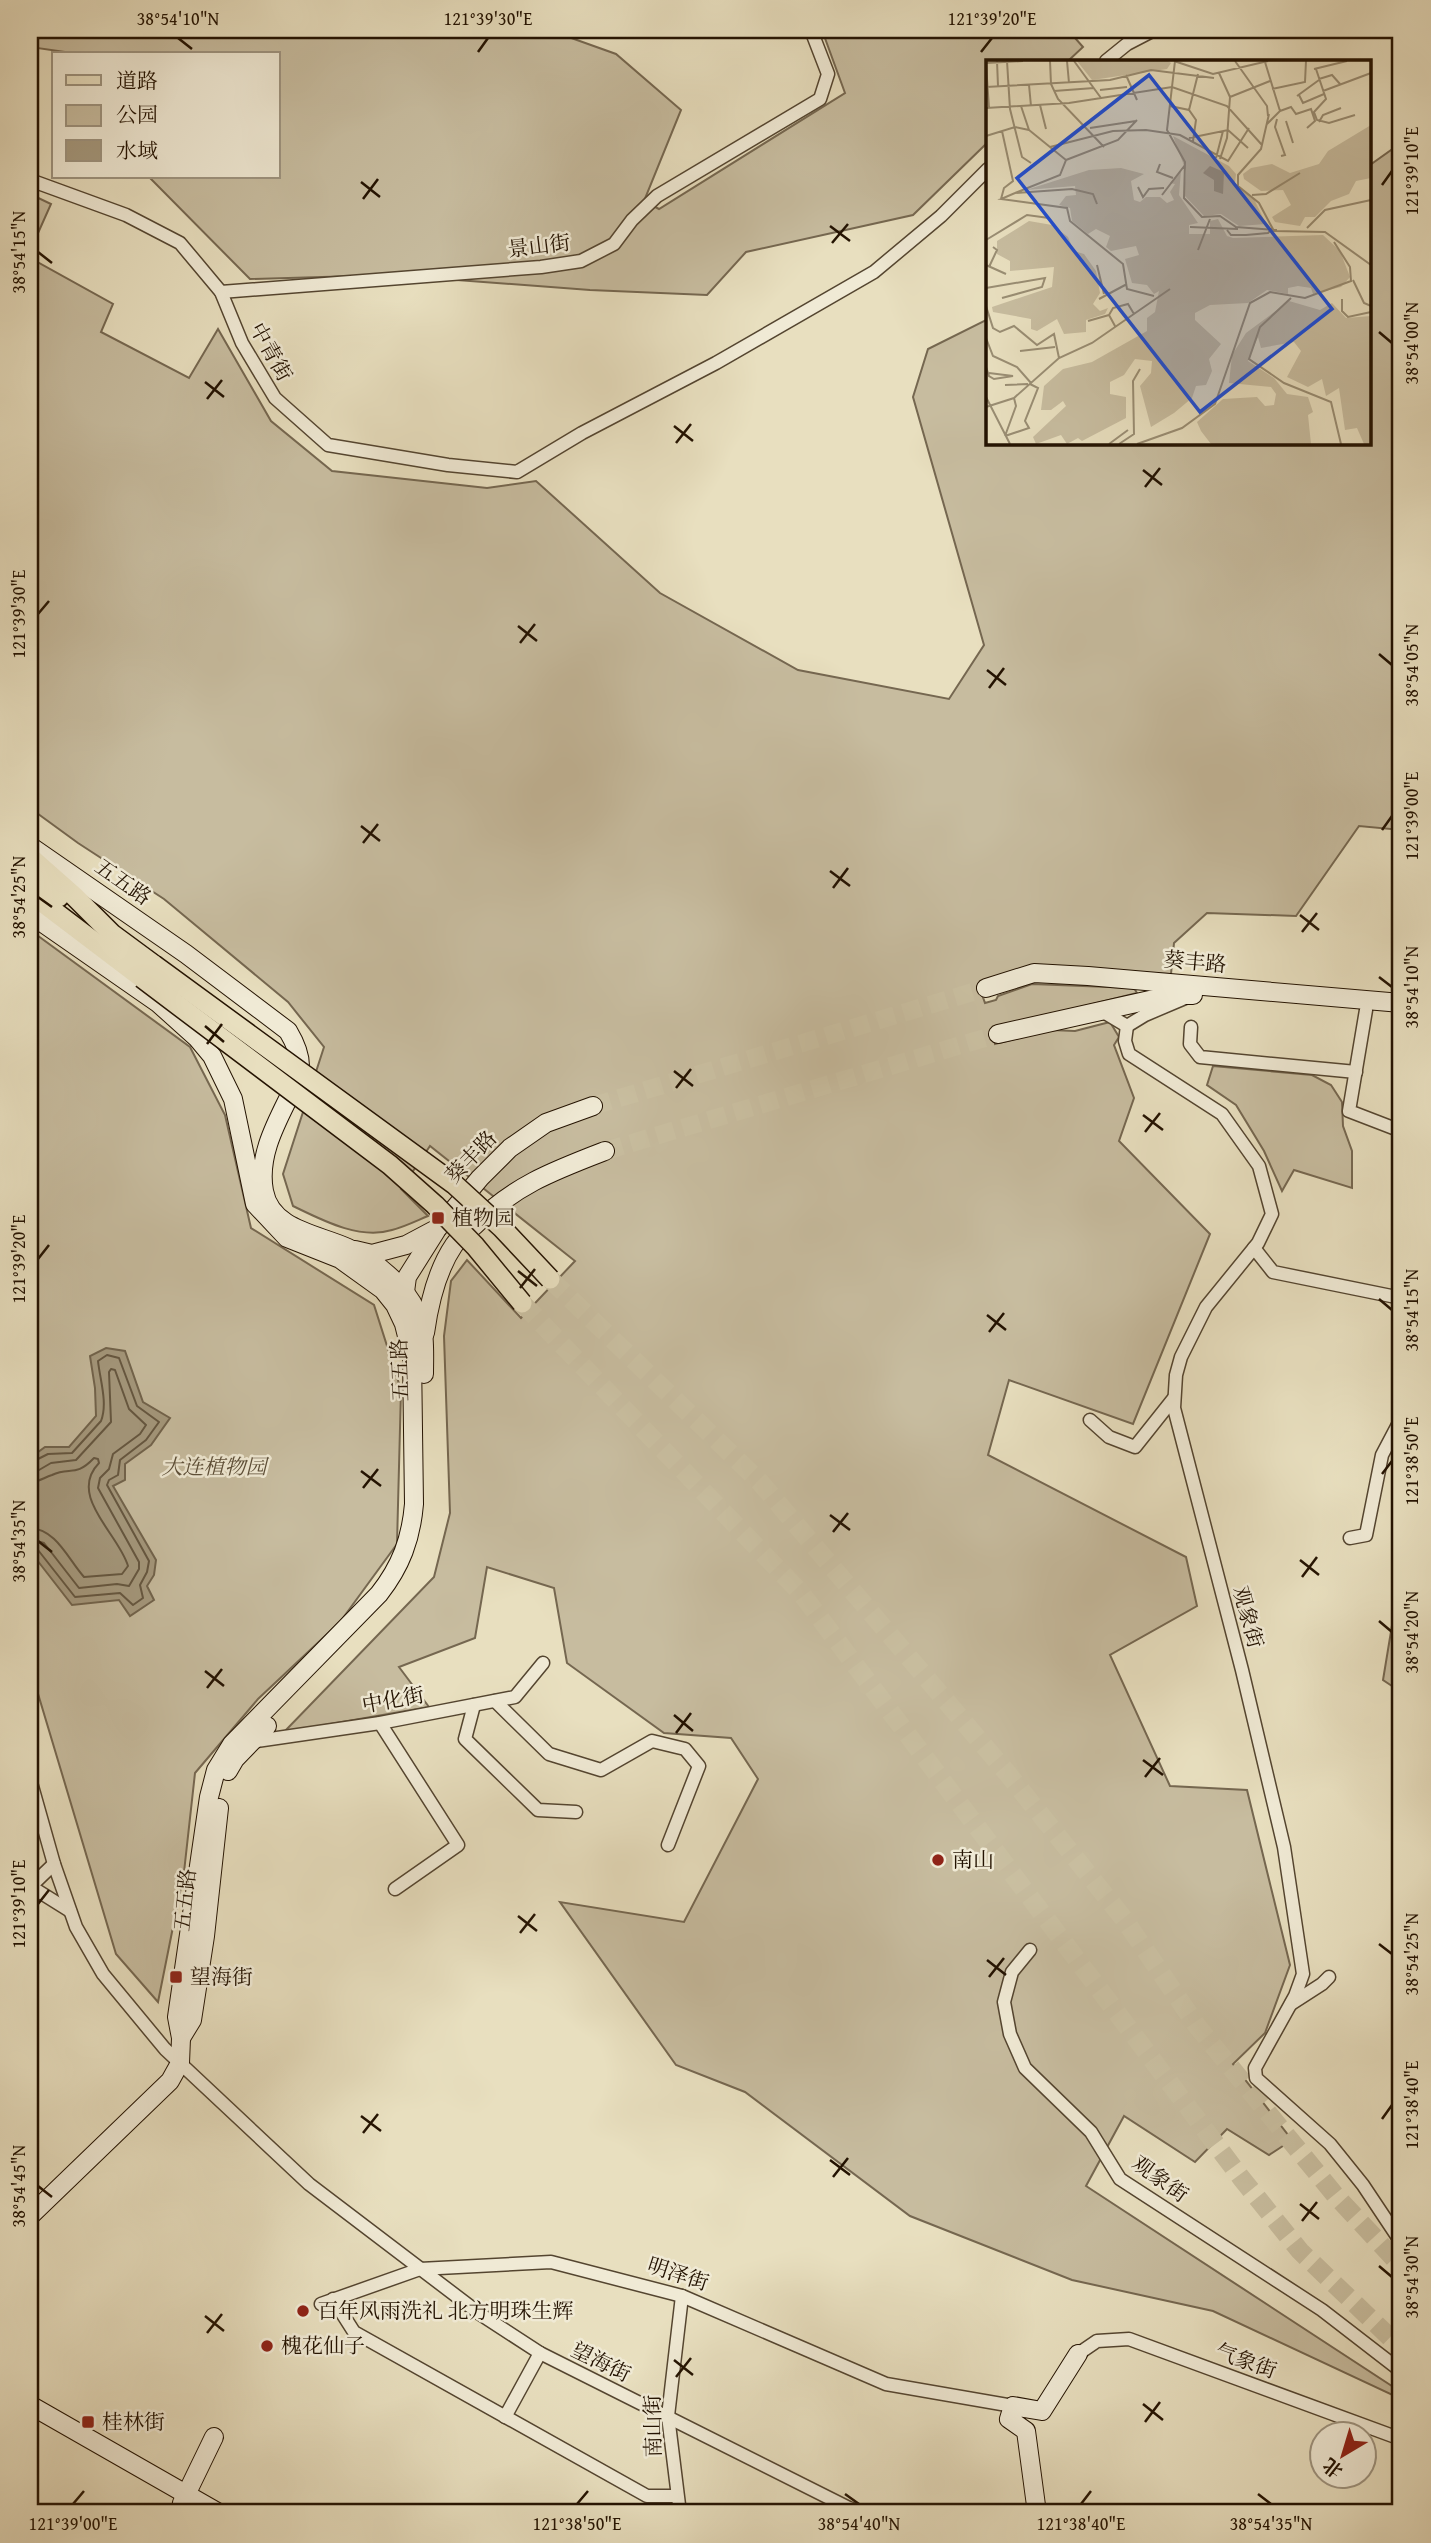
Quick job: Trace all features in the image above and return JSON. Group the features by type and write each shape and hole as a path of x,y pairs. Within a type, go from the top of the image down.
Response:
{"main road":[{"path":"30,834 186,954"},
{"name":"五五路","path":"30,846 186,954 288,1031 294,1042 300,1067 294,1086 272,1131 263,1162 264,1193 274,1212 296,1230 349,1249 389,1276"},
{"name":"五五路","path":"30,857 74,895 148,972"},
{"path":"30,876 112,934"},
{"path":"30,893 454,1184 502,1228 550,1279"},
{"name":"五五路","path":"34,915 158,1003 197,1038 212,1056 233,1099 254,1204 287,1238 340,1259 383,1290 395,1305 404,1324 412,1356 414,1504 406,1549 394,1575 379,1594 232,1744 216,1770 209,1797 177,2017 181,2038 180,2063"},
{"path":"148,972 390,1165 467,1238 522,1303"},
{"name":"葵丰路","path":"986,988 1034,974 1088,976 1401,1003"},
{"name":"葵丰路","path":"998,1034 1172,995 1401,1013"},
{"path":"158,1003 202,1032 256,1074 269,1071 276,1064 282,1042 276,1022"},
{"name":"葵丰路","path":"349,1249 372,1254 406,1245 438,1228 480,1178 510,1148 546,1123 593,1106"},
{"path":"424,1336 435,1288 454,1245 512,1192 553,1171 605,1151"},
{"path":"404,1324 405,1283 432,1252 438,1228"},
{"path":"432,1252 454,1245"},
{"path":"363,1275 389,1276 405,1283"},
{"name":"五五路","path":"181,2038 192,2020 205,1936 222,1787 235,1759 392,1598 411,1565 424,1519 424,1336 405,1283"},
{"path":"30,2216 155,2097 170,2081 180,2063"},
{"path":"1037,2513 1026,2431 1009,2420 1013,2406 1042,2411 1079,2354"},
{"path":"30,2405 219,2513"},
{"path":"180,2513 214,2437"}],"street":[{"name":"景山街","path":"221,292 541,267 581,261 614,244 632,220 657,196 820,99 828,74 811,30"},
{"path":"1107,60 1127,44 1154,30"},
{"name":"中青街","path":"30,180 125,215 180,243 221,292 242,343 275,398 328,445 448,465 517,472 582,433 716,363 874,272 940,216 986,171"},
{"path":"1102,1011 1127,1026 1191,995"},
{"path":"1366,1010 1349,1111 1401,1131"},
{"name":"观象街","path":"1127,1026 1125,1041 1129,1054 1222,1114 1259,1166 1272,1214 1254,1248 1206,1307 1181,1357 1174,1398 1174,1408 1242,1670 1284,1847 1303,1974 1255,2068 1256,2078 1330,2144 1363,2185 1401,2242"},
{"path":"1191,1027 1191,1044 1200,1057 1356,1072"},
{"path":"1254,1248 1273,1272 1401,1298"},
{"path":"1090,1420 1109,1437 1135,1447 1174,1398"},
{"path":"1350,1538 1366,1535 1382,1455 1401,1419"},
{"name":"中化街","path":"232,1744 380,1723 515,1697 543,1662"},
{"path":"495,1701 549,1754 601,1770 652,1741 684,1749 699,1766 668,1844"},
{"path":"474,1705 465,1739 538,1810 576,1812"},
{"path":"380,1723 458,1845 395,1889"},
{"name":"望海街","path":"30,1779 70,1911 76,1927 103,1974 135,2015 180,2063 309,2184 480,2314 540,2353 863,2513"},
{"path":"54,1864 30,1887 70,1911"},
{"name":"观象街","path":"1030,1950 1012,1972 1004,2003 1010,2034 1025,2068 1091,2132 1120,2179 1322,2310 1401,2371"},
{"path":"1290,2004 1329,1977"},
{"name":"明泽街","path":"505,2417 354,2332 327,2301 421,2269 551,2262 682,2296 886,2384 1013,2406"},
{"name":"南山街","path":"680,2513 668,2416 682,2296"},
{"name":"气象街","path":"1079,2354 1097,2341 1129,2339 1401,2439"},
{"path":"540,2353 505,2417 647,2496 677,2496"}],"green space":[{"path":"30,30 549,30 616,54 681,110 644,201 659,209 845,93 822,30 1068,30 1083,47 1069,60 986,60 986,144 913,215 746,252 707,295 590,290 390,275 250,279 150,178 280,178 280,52 65,52 30,47"},
{"path":"1401,143 1401,830 1359,826 1296,916 1207,913 1174,943 1171,974 1037,968 979,986 985,1003 1032,984 1134,988 1137,993 992,1029 995,1044 1051,1030 1075,1031 1110,1022 1119,1037 1114,1045 1134,1098 1119,1141 1210,1234 1133,1424 1009,1380 988,1455 1186,1557 1197,1606 1110,1655 1170,1786 1247,1790 1290,1965 1265,2033 1233,2064 1292,2140 1269,2155 1227,2129 1195,2162 1124,2116 1086,2186 1401,2392 1401,2399 1213,2311 1072,2280 910,2216 745,2092 676,2065 560,1902 684,1922 758,1779 731,1738 664,1733 567,1663 554,1588 487,1567 475,1638 399,1667 429,1707 284,1732 434,1577 450,1513 444,1336 451,1281 467,1260 521,1318 575,1261 430,1146 401,1189 428,1216 406,1226 379,1232 354,1230 293,1206 283,1174 324,1047 288,1002 164,899 30,808 30,258 113,304 101,332 189,378 218,329 271,421 332,471 487,488 536,481 660,593 798,670 949,699 984,645 913,397 928,349 986,320 986,444 1372,444 1372,164"},
{"path":"30,194 51,204 30,251"},
{"name":"大连植物园","path":"30,930 190,1047 225,1115 251,1228 374,1305 401,1390 397,1544 340,1622 258,1699 195,1773 184,1872 158,2002 116,1954 30,1667"},
{"path":"1213,1066 1312,1075 1331,1085 1342,1102 1343,1126 1352,1151 1352,1188 1294,1170 1282,1191 1264,1151 1236,1105 1207,1085"},
{"path":"1401,1487 1401,1692 1383,1680 1398,1589 1394,1502"}],"water":[{"path":"106,1348 125,1351 143,1402 170,1418 151,1445 125,1464 125,1480 113,1486 156,1560 154,1575 147,1586 154,1600 130,1616 119,1600 72,1605 30,1551 30,1458 45,1447 69,1447 96,1416 90,1356"}],"tunnel":[{"path":"593,1106 986,988"},
{"path":"605,1151 998,1034"},
{"path":"550,1279 759,1481 1008,1774 1124,1919 1197,2026 1335,2195 1401,2266"},
{"path":"522,1303 801,1593 1242,2179 1300,2251 1401,2348"}],"place":[{"name":"植物园","path":"438,1218"},
{"name":"南山","path":"938,1860"},
{"name":"望海街","path":"176,1977"},
{"name":"百年风雨洗礼 北方明珠生辉","path":"303,2311"},
{"name":"槐花仙子","path":"267,2346"},
{"name":"桂林街","path":"88,2422"}]}
